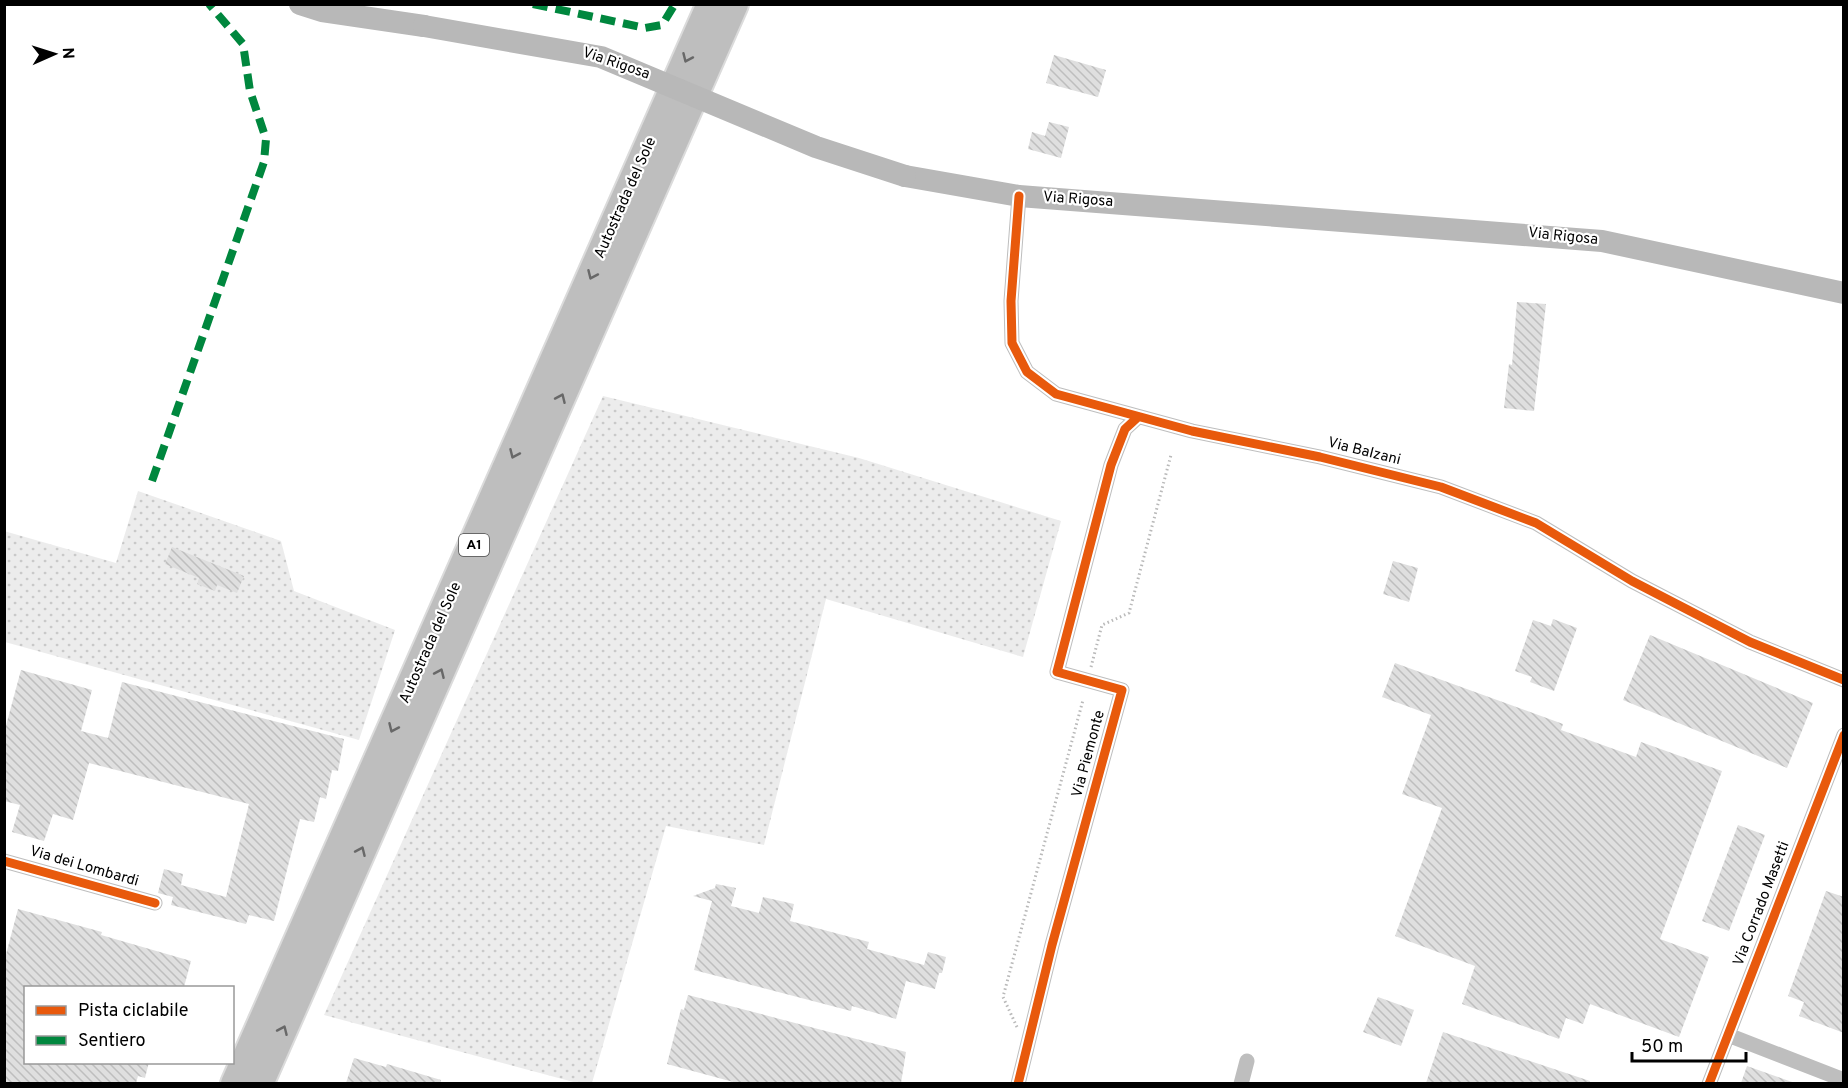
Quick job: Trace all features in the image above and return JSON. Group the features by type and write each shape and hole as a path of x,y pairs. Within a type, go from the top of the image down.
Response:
{"highway":[{"name":"Autostrada del Sole","path":"235,1083 711,4"},
{"name":"Autostrada del Sole","path":"259,1083 734,4"}],"main road":[{"name":"Via Rigosa","path":"300,4 601,57 816,147 905,176 1019,196 1573,237 1703,261 1844,293"}],"street":[{"name":"Via Balzani","path":"1019,196 1011,322 1012,343 1027,372 1056,394 1192,432 1320,457 1451,491 1536,523 1632,581 1750,642 1844,680"},
{"name":"Via Piemonte","path":"1018,1083 1052,945 1122,690 1057,672 1112,465 1125,429 1138,417"},
{"name":"Via Corrado Masetti","path":"1709,1083 1844,735"},
{"name":"Via dei Lombardi","path":"4,861 155,903"},
{"path":"1728,1035 1844,1080"},
{"path":"1241,1083 1247,1061"}],"path":[{"path":"1089,675 1102,625 1129,614 1171,455"},
{"path":"1017,1028 1003,997 1083,700"}],"shaded area":[{"path":"603,396 859,458 1061,521 1023,657 826,599 764,845 666,826 592,1083 581,1084 324,1015"},
{"path":"138,491 281,541 294,591 395,630 359,740 5,642 4,531 116,563"}],"building":[{"path":"1054,55 1106,70 1098,97 1046,83"},
{"path":"1049,122 1069,127 1061,158 1028,149 1032,132 1045,136"},
{"path":"1517,302 1546,304 1534,411 1504,408 1509,364 1512,365"},
{"path":"172,547 244,576 237,593 217,585 215,591 197,584 199,578 165,564"},
{"path":"1393,561 1418,568 1409,602 1383,594"},
{"path":"1553,619 1577,628 1554,691 1530,682 1532,677 1515,671 1533,620 1551,626"},
{"path":"1650,635 1813,703 1787,768 1623,700"},
{"path":"1395,663 1563,724 1561,730 1636,757 1641,742 1722,771 1660,939 1709,957 1679,1037 1590,1004 1583,1024 1566,1018 1559,1039 1462,1004 1475,966 1395,936 1442,808 1402,794 1431,715 1382,697"},
{"path":"21,670 92,690 81,731 108,738 122,682 344,739 338,771 332,770 326,799 320,797 314,822 300,819 274,921 249,915 246,924 171,905 173,897 158,893 164,869 183,874 181,885 226,897 249,804 89,763 73,820 53,814 44,841 12,832 20,805 4,801 4,733"},
{"path":"1738,825 1765,835 1729,931 1702,921"},
{"path":"716,884 736,888 731,906 759,913 763,897 794,904 790,921 869,942 867,949 924,965 928,952 946,957 942,973 939,973 935,989 906,981 896,1019 852,1006 851,1011 694,970 712,901 693,896 715,888"},
{"path":"1826,891 1844,897 1844,1033 1799,1016 1804,1002 1788,996"},
{"path":"18,909 102,932 101,935 191,961 184,986 24,986 24,1064 148,1064 145,1078 138,1076 136,1083 4,1083 4,962"},
{"path":"688,995 906,1052 901,1083 737,1083 667,1064 681,1009 684,1010"},
{"path":"1378,997 1414,1010 1401,1046 1363,1032"},
{"path":"1443,1032 1590,1081 1590,1083 1426,1083"},
{"path":"354,1058 386,1067 387,1064 441,1080 441,1083 346,1083"},
{"path":"1747,1066 1792,1082 1792,1083 1741,1083"}],"marked path":[{"path":"152,481 264,162 266,139 250,91 243,44 209,4"},
{"path":"533,4 645,28 662,25 675,4"}],"cycle path":[{"path":"1019,196 1011,301 1012,343 1027,372 1056,394 1192,431 1320,457 1441,487 1536,523 1632,581 1750,642 1844,680"},
{"path":"1018,1084 1052,945 1122,690 1057,672 1111,465 1125,429 1138,417"},
{"path":"1709,1084 1844,735"},
{"path":"4,861 155,903"}]}
